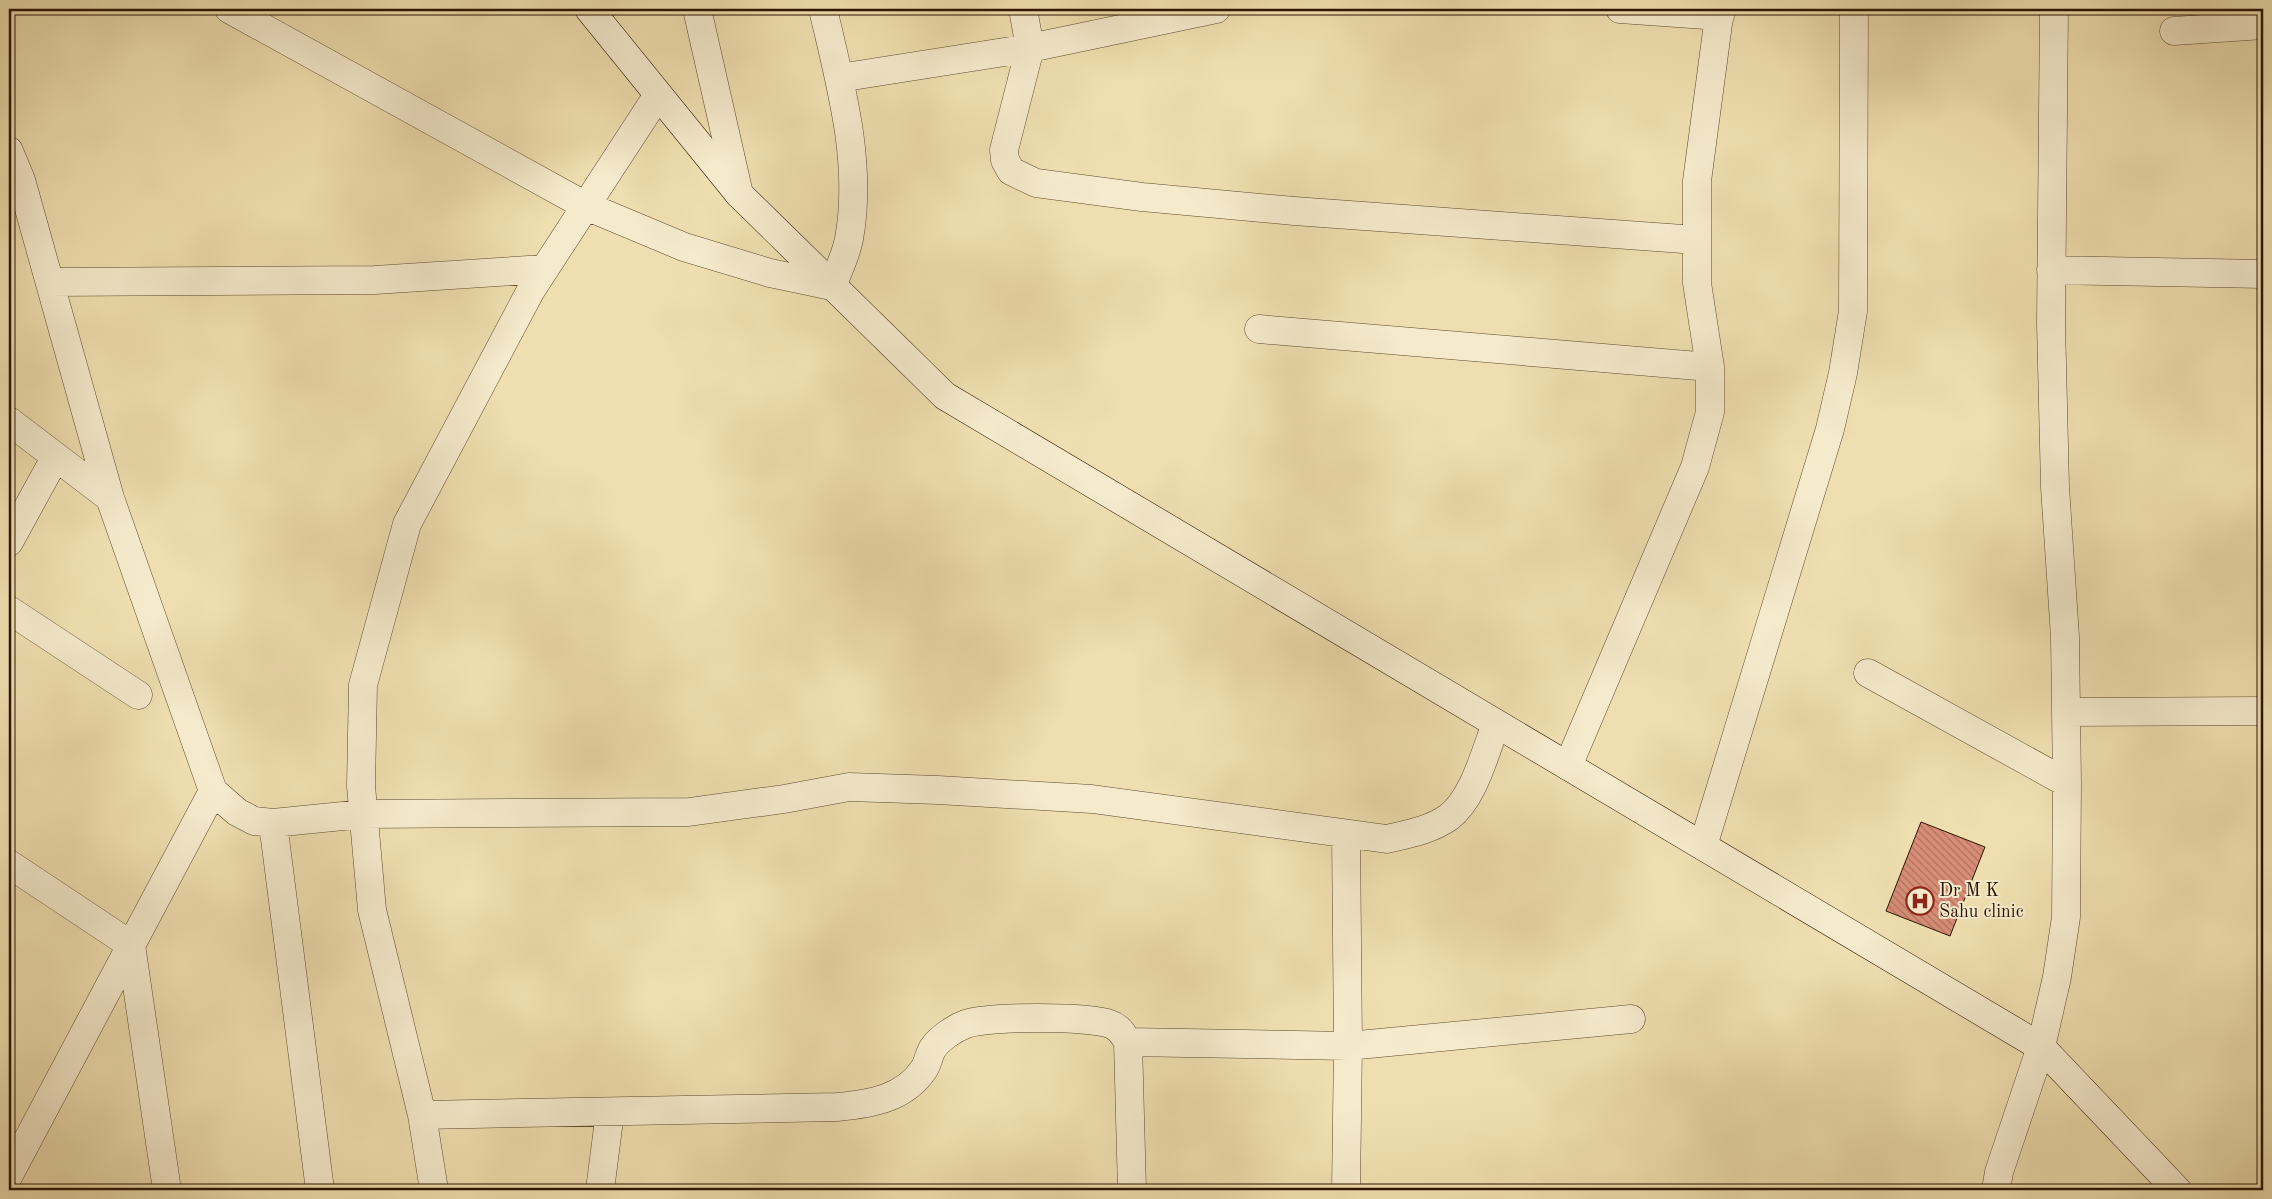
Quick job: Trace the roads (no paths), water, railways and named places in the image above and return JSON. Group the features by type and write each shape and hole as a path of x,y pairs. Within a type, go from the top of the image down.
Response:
{"street":[{"path":"229,9 586,206 684,247 770,274 832,286"},
{"path":"589,9 739,194 945,396 2041,1047 2176,1190"},
{"path":"697,9 739,194"},
{"path":"823,9 853,162 849,240 832,286"},
{"path":"1023,9 1030,48 1004,150 1005,160 1012,170 1036,183 1142,197 1294,211 1697,240"},
{"path":"838,78 1030,48 1216,9"},
{"path":"1568,766 1695,467 1710,412 1710,368 1698,283 1697,181 1720,12 1620,9"},
{"path":"1703,846 1830,429 1843,373 1853,311 1854,9"},
{"path":"1996,1190 1999,1172 2041,1047 2057,977 2066,916 2065,637 2055,488 2051,270 2054,9"},
{"path":"2174,31 2263,25"},
{"path":"434,1190 422,1115 372,910 361,786 363,685 407,524 530,290 658,95"},
{"path":"9,150 21,180 110,498 213,791 237,812 254,820 273,824 363,814 689,812 784,799 849,787 1092,798 1387,839 1421,831 1449,817 1470,791 1496,724"},
{"path":"50,282 375,280 544,269"},
{"path":"2051,270 2263,274"},
{"path":"1259,329 1710,368"},
{"path":"9,421 55,458 110,498"},
{"path":"9,542 55,458"},
{"path":"9,610 138,695"},
{"path":"1868,673 2067,783"},
{"path":"2066,712 2263,711"},
{"path":"11,1190 9,1174 213,791"},
{"path":"273,824 320,1190"},
{"path":"1346,834 1348,1046 1346,1190"},
{"path":"9,864 131,945 167,1190"},
{"path":"422,1115 837,1108 864,1104 895,1096 925,1068 933,1048 948,1034 966,1024 998,1018 1108,1023 1116,1026 1128,1042 1132,1190"},
{"path":"1128,1042 1348,1046 1631,1019"},
{"path":"600,1190 610,1112"}],"place":[{"name":"Dr M K Sahu clinic","path":"1920,901"}]}
